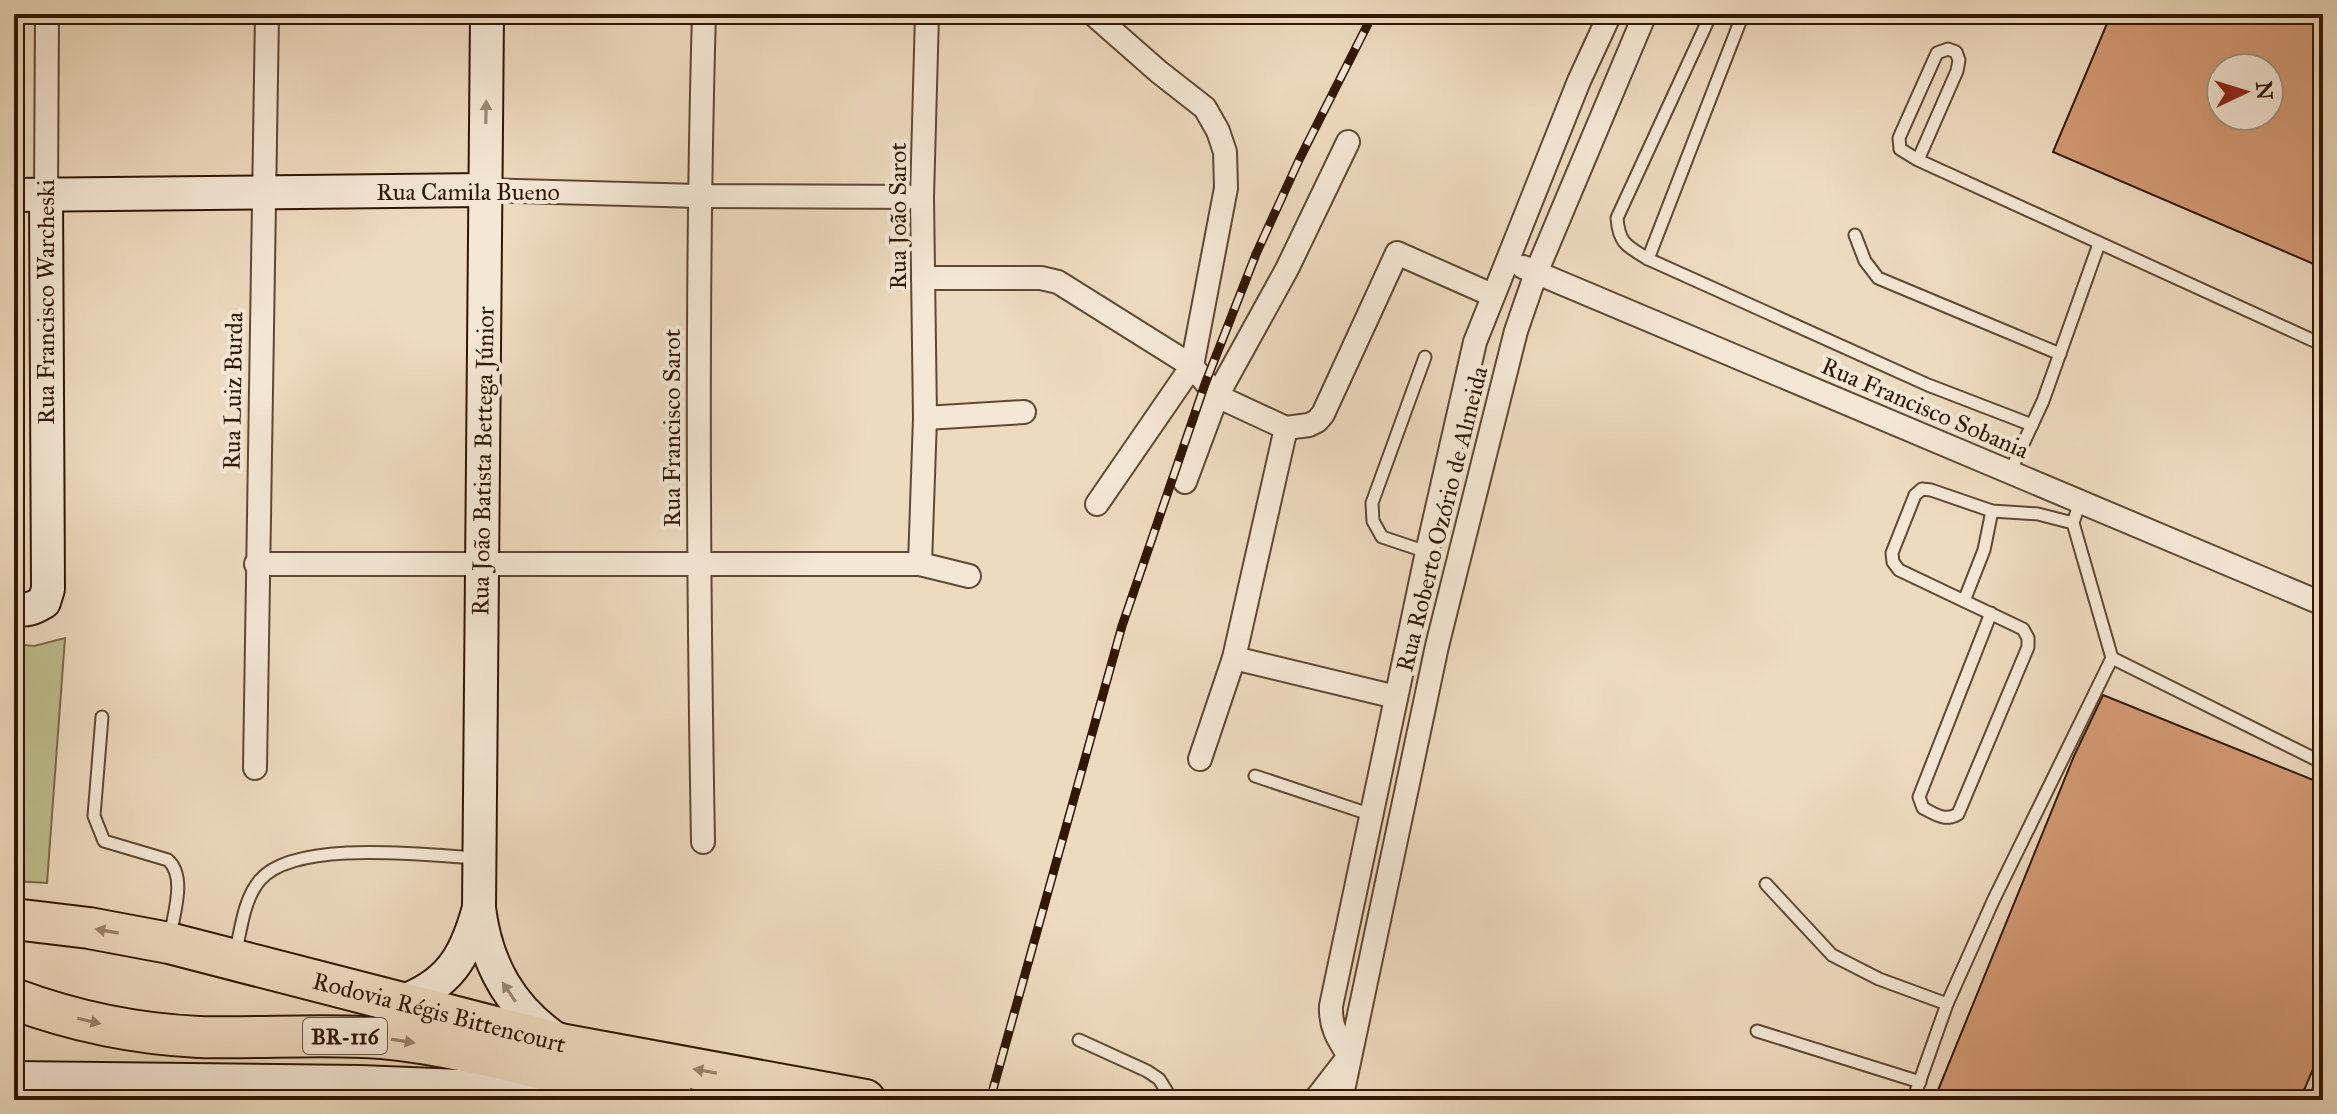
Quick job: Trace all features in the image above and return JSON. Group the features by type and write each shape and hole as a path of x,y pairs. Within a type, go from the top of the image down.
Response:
{"highway":[{"name":"Rodovia Régis Bittencourt","path":"14,919 89,928 169,943 565,1045 865,1100"},
{"name":"Rodovia Régis Bittencourt","path":"14,999 69,1017 157,1034 201,1037 338,1036 415,1043 657,1097"}],"main road":[{"name":"Rua João Batista Bettega Júnior","path":"487,14 479,908 488,953 509,995 541,1029 565,1045"},
{"name":"Rua Camila Bueno","path":"14,195 485,190"},
{"name":"Rua Francisco Warcheski","path":"14,608 34,608 44,602 48,589 46,195"},
{"name":"Rua João Batista Bettega Júnior","path":"401,1002 434,986 460,960 479,908"},
{"path":"14,1078 360,1082 657,1097"}],"street":[{"name":"Rua Francisco Warcheski","path":"46,195 47,14"},
{"name":"Rua Luiz Burda","path":"255,768 267,14"},
{"name":"Rua Francisco Sarot","path":"703,842 698,563 699,196 704,14"},
{"name":"Rua João Sarot","path":"920,564 925,418 922,197 927,14"},
{"path":"1093,14 1205,108 1225,152 1226,188 1192,366 1097,504"},
{"path":"1349,1056 1335,1034 1330,1020 1331,1006 1427,552 1475,342 1579,81 1610,14"},
{"name":"Rua Roberto Ozório de Almeida","path":"1341,1100 1457,560 1516,331 1536,273 1645,14"},
{"path":"1185,482 1217,396 1287,269 1348,142"},
{"path":"1536,189 1566,201"},
{"name":"Rua Camila Bueno","path":"485,190 699,196 922,197"},
{"path":"923,278 1041,278 1058,282 1192,366 1217,396 1286,428 1309,425 1323,414 1397,253 1492,295"},
{"name":"Rua Francisco Sobania","path":"1507,261 2010,472 2076,512 2323,604"},
{"path":"925,418 1024,412"},
{"path":"1200,759 1234,658 1286,428"},
{"path":"1427,552 1457,560"},
{"path":"256,564 920,564 969,576"},
{"path":"1234,658 1396,697"},
{"path":"1372,815 1399,823"},
{"name":"Rua Roberto Ozório de Almeida","path":"1315,1100 1349,1056"}],"lane":[{"path":"1711,14 1617,218 1623,244 1648,259 1928,385 2032,425"},
{"path":"1648,259 1743,14"},
{"path":"1918,160 1957,71 1959,60 1956,52 1948,49 1937,53 1899,138 1900,149 1918,160 2099,244 2323,345"},
{"path":"1855,235 1865,261 1878,278 2060,354"},
{"path":"2010,472 2060,354 2099,244"},
{"path":"1425,357 1372,503 1373,521 1382,537 1427,552"},
{"path":"1913,1100 1947,1004 1994,899 2112,658 2076,512 2038,514 1992,511 1922,489 1915,495 1892,553 1893,562 1899,570 1991,613 2023,629 2028,638 2028,647 1958,814 1943,818 1923,808 1919,797 1991,613"},
{"path":"1964,601 1984,550 1992,511"},
{"path":"2112,658 2323,763"},
{"path":"102,717 94,816 98,830 104,841 168,860 176,867 178,881 169,943"},
{"path":"1255,776 1372,815"},
{"path":"234,960 250,894 262,877 291,862 318,855 345,853 479,858"},
{"path":"1766,884 1832,955 1879,979 1947,1004"},
{"path":"1757,1031 1920,1082"},
{"path":"1079,1040 1147,1071 1159,1079 1172,1100"},
{"path":"2315,1100 2323,1079"}],"green space":[{"path":"65,638 47,883 14,881 14,644 34,646"}],"building":[{"path":"2111,14 2323,14 2323,268 2053,152"},
{"path":"2103,695 2323,784 2323,1045 2300,1100 1934,1100 2074,756"}],"railway":[{"path":"990,1100 1122,626 1205,384 1256,254 1300,158 1373,14"}]}
